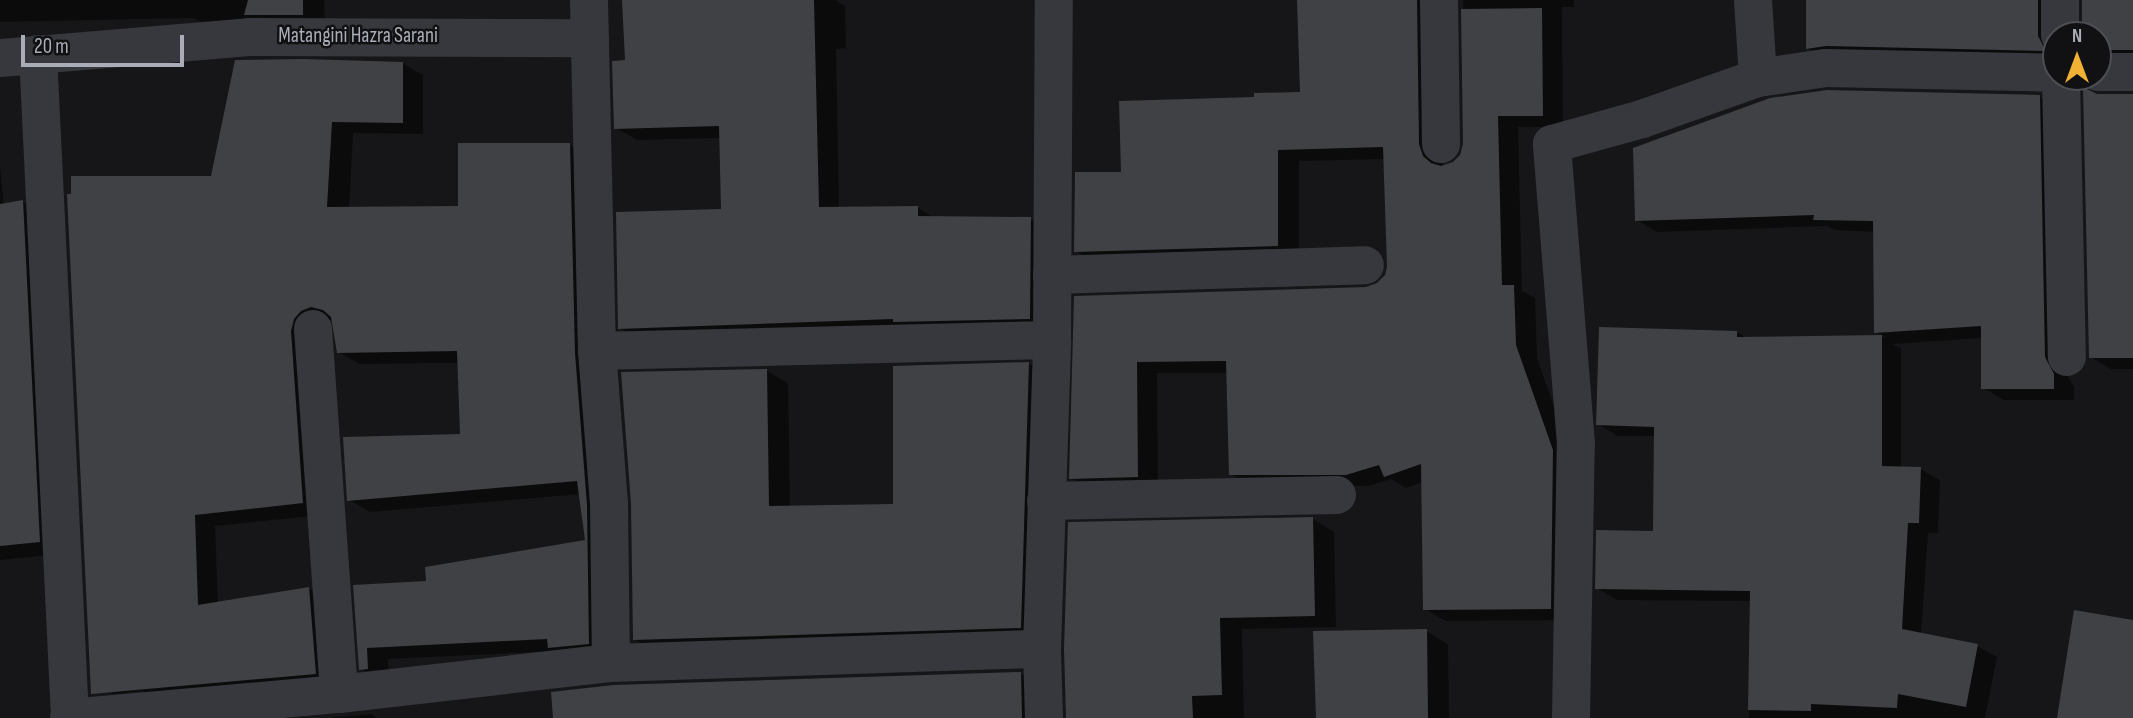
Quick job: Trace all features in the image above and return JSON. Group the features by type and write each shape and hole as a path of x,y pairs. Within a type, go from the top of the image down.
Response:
{"street":[{"path":"589,0 597,351 609,504 611,663"},
{"path":"1044,718 1042,649 1052,341 1054,0"},
{"path":"1439,0 1441,144"},
{"path":"1754,0 1758,78"},
{"path":"2060,0 2060,21"},
{"name":"Matangini Hazra Sarani","path":"0,58 249,37 590,38"},
{"path":"38,54 70,718 112,717 611,663 1042,649"},
{"path":"1571,718 1576,444 1552,144 1642,119 1758,78 1826,68 2042,73"},
{"path":"2112,72 2133,72"},
{"path":"2061,91 2067,357"},
{"path":"1052,275 1365,265"},
{"path":"313,329 338,694"},
{"path":"597,351 1052,341"},
{"path":"1046,501 1338,495"}],"building":[{"path":"248,0 303,0 303,15 244,15"},
{"path":"622,0 814,0 819,207 918,206 918,216 1031,217 1030,319 893,322 893,319 618,329 616,212 721,209 719,126 614,129 612,61 625,60"},
{"path":"1297,0 1417,0 1419,144 1423,156 1431,163 1441,166 1453,162 1460,155 1463,144 1461,9 1542,8 1543,116 1498,116 1502,285 1514,285 1516,345 1553,450 1551,609 1423,610 1421,464 1384,477 1379,465 1346,475 1229,475 1226,361 1137,362 1138,477 1069,479 1074,296 1366,287 1377,283 1385,275 1387,267 1383,147 1278,150 1278,246 1074,252 1075,172 1121,172 1119,101 1254,97 1254,93 1300,92"},
{"path":"1806,0 2038,0 2038,36 2042,51 1826,46 1806,49"},
{"path":"2082,0 2133,0 2133,50 2112,50 2112,21 2082,21"},
{"path":"235,60 403,62 403,123 332,122 327,207 458,206 458,143 570,143 575,353 587,505 589,644 548,648 547,639 367,648 368,669 359,670 353,585 426,581 425,567 585,540 577,481 347,501 343,437 460,434 457,351 337,353 331,317 323,310 311,307 301,311 294,319 291,331 303,503 195,515 198,605 309,587 316,674 91,694 67,194 71,194 71,176 211,176"},
{"path":"1827,90 2040,95 2045,357 2054,374 2054,389 1981,389 1981,326 1874,333 1873,221 1813,220 1814,215 1635,221 1633,148 1770,98"},
{"path":"2083,91 2097,94 2133,94 2133,358 2089,358"},
{"path":"23,200 40,542 0,546 0,204"},
{"path":"1599,327 1737,331 1737,337 1882,335 1882,466 1921,467 1919,523 1908,523 1902,629 1978,644 1966,707 1898,694 1897,708 1811,704 1811,711 1748,710 1750,591 1595,589 1596,530 1653,531 1654,427 1596,425"},
{"path":"1029,362 1021,628 633,640 631,504 621,372 767,369 769,506 893,504 893,366"},
{"path":"1313,517 1315,616 1220,618 1222,695 1192,696 1193,718 1066,718 1064,649 1068,522"},
{"path":"2074,610 2133,620 2133,718 2057,718"},
{"path":"1427,629 1428,718 1316,718 1313,631"},
{"path":"1021,672 1022,718 553,718 551,692 613,685"}]}
